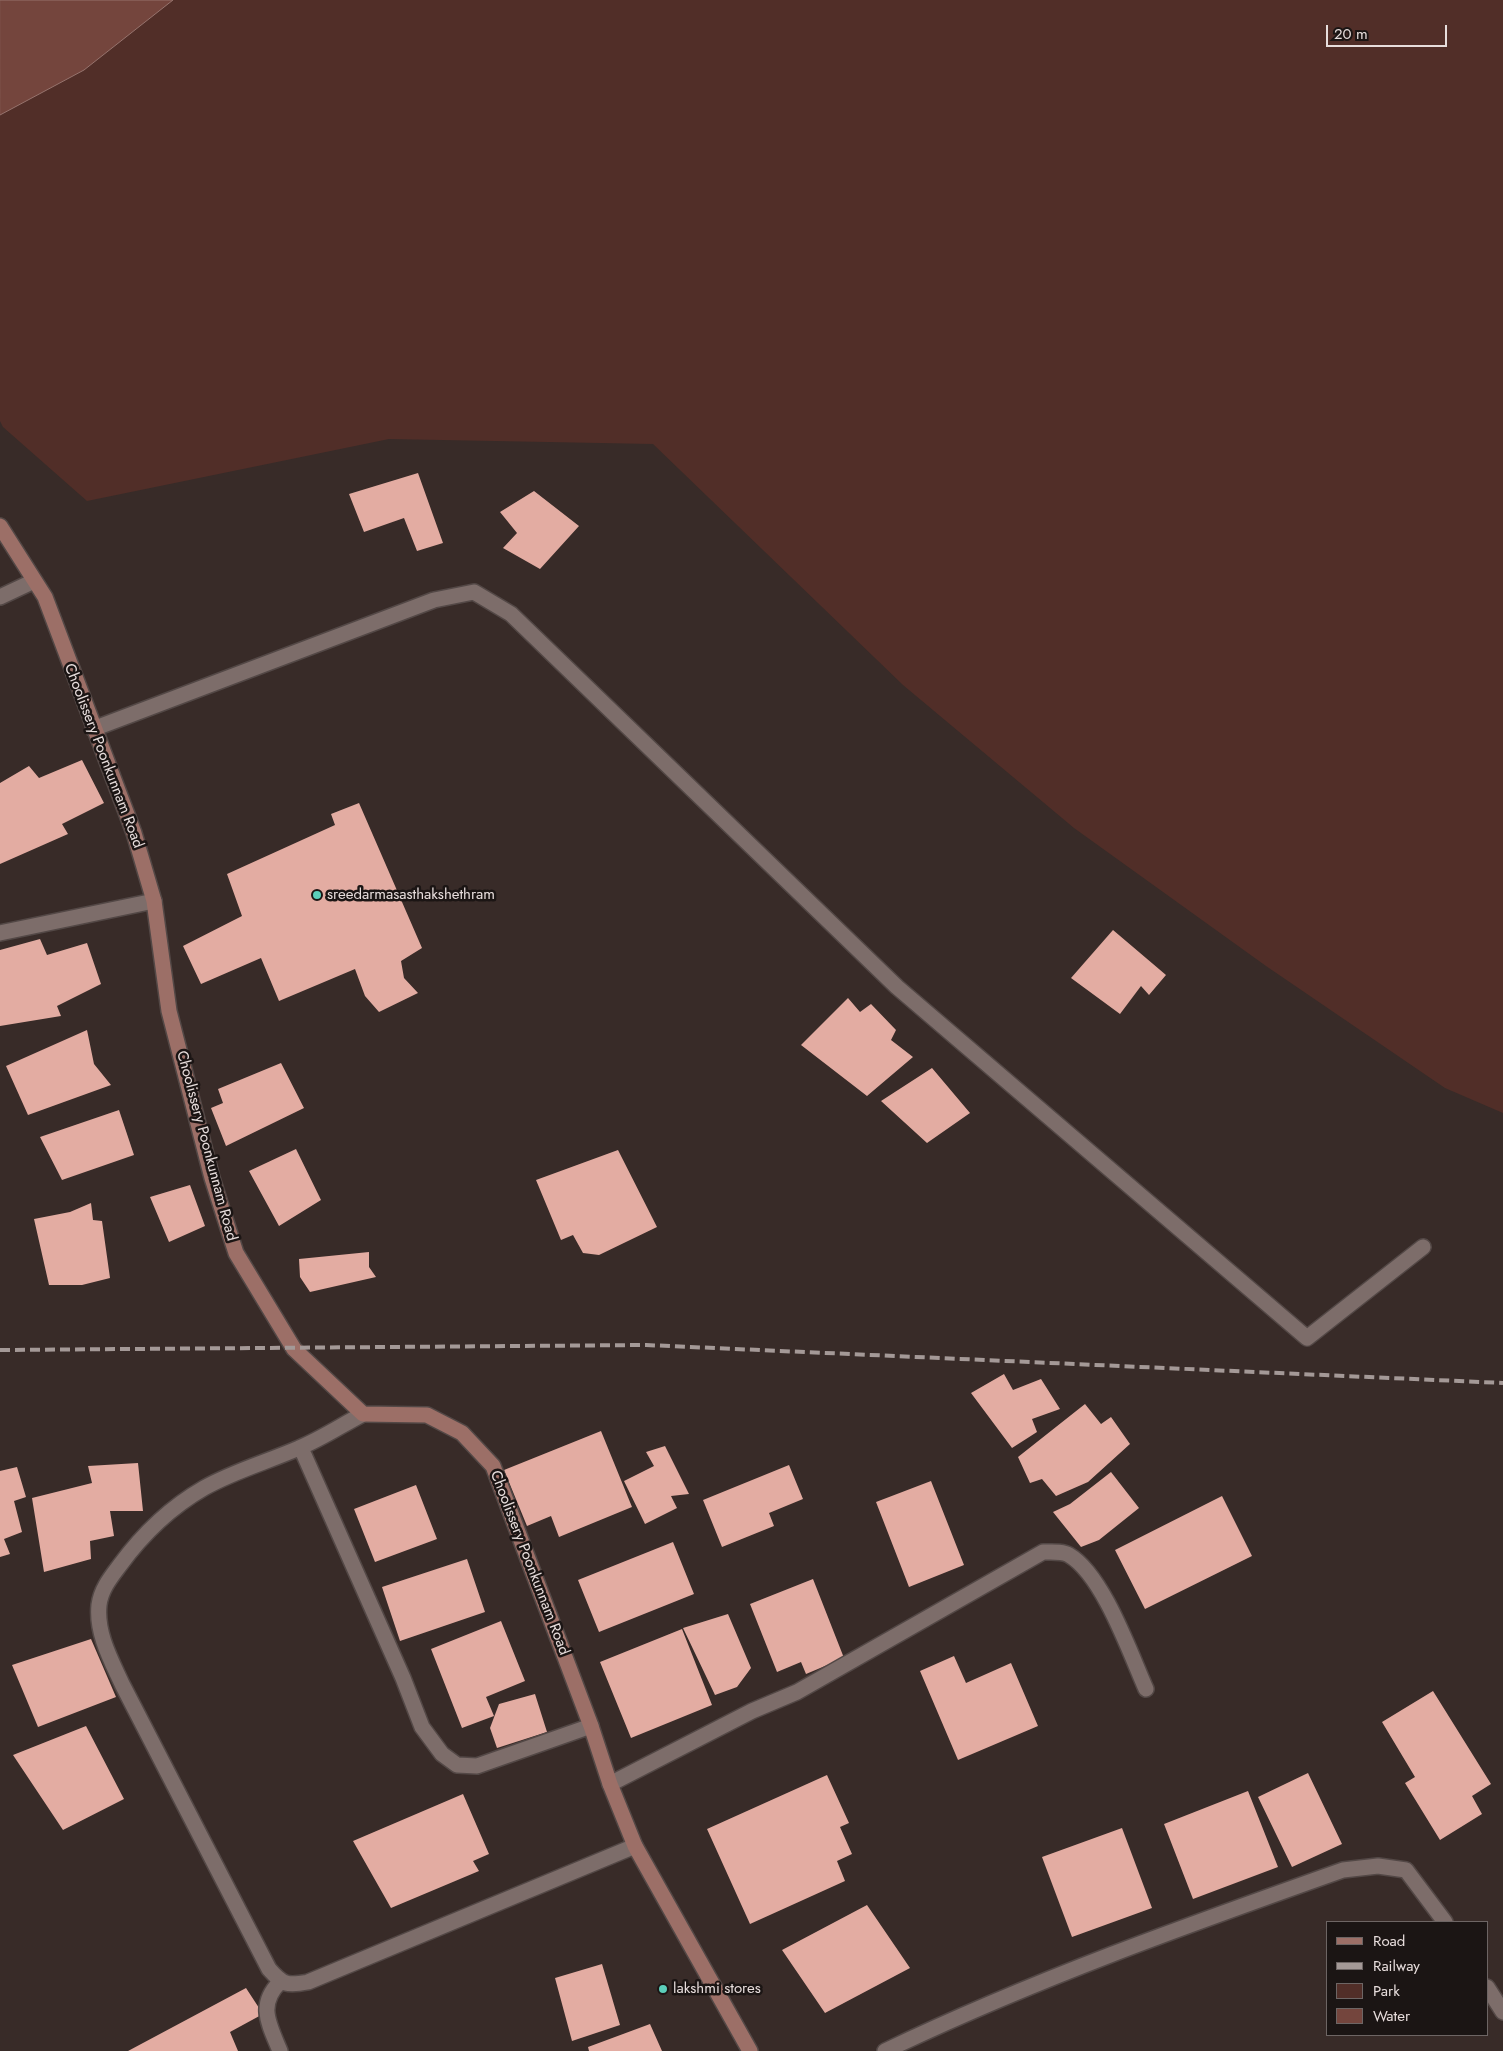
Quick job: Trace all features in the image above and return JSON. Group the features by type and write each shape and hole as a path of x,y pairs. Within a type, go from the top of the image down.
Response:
{"street":[{"name":"Choolissery Poonkunnam Road","path":"0,526 45,598 134,833 154,901 169,1011 212,1178 236,1253 294,1349 363,1414 427,1415 462,1433 493,1466 591,1726 610,1784 635,1846 750,2051"},
{"path":"0,597 34,581"},
{"path":"93,728 434,600 474,592 511,614 897,987 1307,1338 1423,1247"},
{"path":"0,933 154,901"},
{"path":"363,1414 301,1448 240,1471 203,1488 165,1515 128,1555 105,1586 99,1604 100,1625 104,1642 134,1708 269,1969 280,1982 294,1985 308,1982 635,1846"},
{"path":"301,1448 403,1678 422,1727 442,1754 457,1765 477,1766 591,1726"},
{"path":"610,1784 752,1712 797,1692 1043,1552 1068,1554 1085,1567 1108,1604 1146,1689"},
{"path":"885,2051 953,2018 1144,1940 1343,1870 1378,1866 1406,1870 1443,1921"},
{"path":"280,1982 270,1993 266,2014 280,2051"},
{"path":"1488,1989 1503,2012"}],"green space":[{"path":"0,0 1503,0 1503,1113 1445,1088 1266,966 1074,828 903,685 653,444 389,439 87,501 3,427 0,421"}],"water":[{"path":"0,0 173,0 84,70 0,115"}],"building":[{"path":"418,473 443,543 417,551 404,518 364,532 349,494"},
{"path":"534,491 579,526 540,569 503,548 517,533 500,512"},
{"path":"82,760 104,803 62,824 68,834 0,864 0,783 29,766 39,778"},
{"name":"sreedarmasasthakshethram","path":"359,803 422,948 401,961 404,978 418,993 379,1012 365,996 355,969 279,1001 261,958 201,984 183,946 242,916 227,874 335,825 331,814"},
{"path":"1113,930 1166,975 1149,995 1141,986 1120,1014 1071,978"},
{"path":"40,939 47,955 87,943 101,984 57,1006 61,1016 0,1026 0,950"},
{"path":"848,998 860,1012 871,1004 896,1030 891,1040 913,1057 867,1096 801,1045"},
{"path":"87,1030 94,1064 111,1085 28,1115 6,1066"},
{"path":"281,1063 304,1108 226,1146 211,1108 223,1103 218,1089"},
{"path":"932,1068 970,1113 927,1143 881,1101"},
{"path":"119,1110 134,1155 62,1180 40,1137"},
{"path":"296,1149 321,1200 279,1226 249,1171"},
{"path":"618,1150 657,1227 599,1255 583,1253 573,1235 561,1240 536,1180"},
{"path":"190,1185 205,1226 169,1242 150,1197"},
{"path":"91,1203 93,1220 102,1221 110,1278 82,1285 49,1285 34,1219 70,1212"},
{"path":"369,1252 369,1267 376,1277 310,1292 300,1277 299,1259"},
{"path":"1004,1374 1013,1390 1041,1379 1060,1409 1032,1419 1037,1432 1012,1448 971,1393"},
{"path":"1085,1404 1101,1424 1111,1417 1130,1444 1088,1482 1056,1496 1042,1479 1030,1483 1018,1457"},
{"path":"601,1431 632,1507 559,1537 551,1516 527,1526 504,1470"},
{"path":"665,1446 689,1494 671,1496 677,1508 645,1524 624,1481 654,1466 646,1452"},
{"path":"138,1463 143,1511 110,1511 114,1536 90,1541 91,1559 44,1572 32,1498 92,1483 88,1466"},
{"path":"789,1465 803,1499 769,1513 774,1526 722,1547 703,1500"},
{"path":"17,1467 26,1497 14,1501 22,1532 4,1539 10,1554 0,1557 0,1471"},
{"path":"1111,1472 1139,1508 1099,1540 1081,1547 1053,1512 1070,1504"},
{"path":"931,1481 964,1565 909,1587 876,1502"},
{"path":"416,1485 437,1539 375,1562 354,1509"},
{"path":"1222,1496 1252,1556 1145,1609 1115,1550"},
{"path":"673,1542 694,1594 599,1632 578,1580"},
{"path":"467,1559 485,1612 400,1641 382,1587"},
{"path":"813,1579 844,1658 806,1674 801,1662 777,1672 750,1604"},
{"path":"728,1614 751,1668 737,1687 715,1695 683,1628"},
{"path":"501,1621 525,1681 486,1697 494,1716 462,1728 431,1649"},
{"path":"682,1629 712,1705 631,1738 600,1662"},
{"path":"91,1639 116,1697 38,1727 12,1665"},
{"path":"954,1656 966,1683 1011,1663 1038,1726 958,1760 920,1671"},
{"path":"1433,1691 1491,1784 1472,1796 1482,1814 1440,1840 1405,1783 1415,1777 1382,1722"},
{"path":"535,1694 547,1732 497,1748 490,1728 499,1704"},
{"path":"86,1726 124,1799 63,1830 13,1755"},
{"path":"1308,1773 1342,1844 1292,1867 1258,1797"},
{"path":"827,1775 849,1823 840,1827 852,1854 837,1861 845,1881 750,1924 707,1829"},
{"path":"1248,1791 1278,1867 1193,1899 1164,1824"},
{"path":"463,1794 489,1854 473,1861 479,1871 391,1908 353,1841"},
{"path":"1122,1828 1152,1908 1072,1937 1042,1857"},
{"path":"867,1905 910,1968 825,2013 782,1950"},
{"path":"602,1964 620,2025 572,2041 555,1978"},
{"path":"246,1988 263,2014 230,2032 238,2051 128,2051"},
{"path":"650,2024 662,2051 589,2051 588,2047"}],"railway":[{"path":"0,1350 646,1345 1503,1383"}],"place":[{"name":"sreedarmasasthakshethram","path":"317,895"},
{"name":"lakshmi stores","path":"663,1989"}]}
